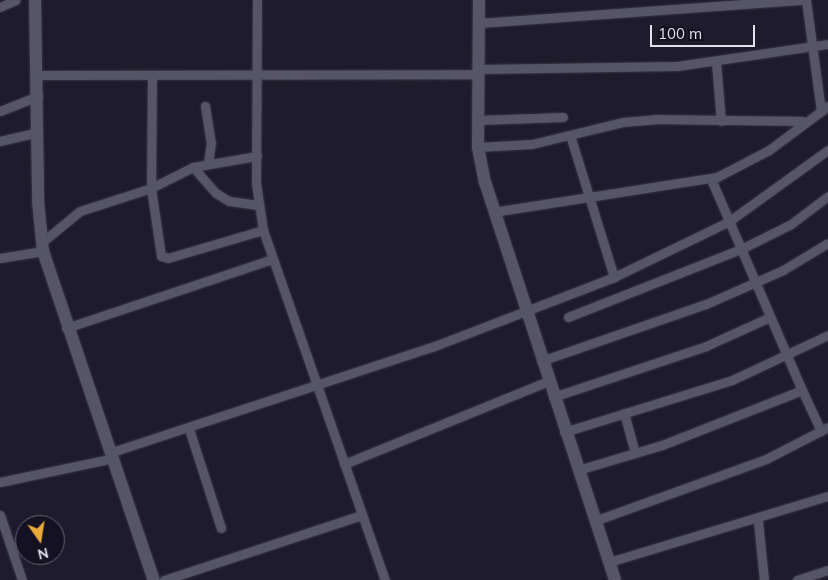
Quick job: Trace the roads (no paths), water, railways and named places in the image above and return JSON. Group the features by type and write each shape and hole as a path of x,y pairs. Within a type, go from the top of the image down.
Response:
{"street":[{"path":"0,7 16,0"},
{"path":"35,0 42,247 66,328 113,455 154,580"},
{"path":"258,0 258,205 263,230 385,580"},
{"path":"479,0 478,147 493,212 564,432 615,580"},
{"path":"480,23 802,0"},
{"path":"493,212 585,196 711,179 769,150 802,121 825,108 810,46 806,0"},
{"path":"37,75 258,76 478,72 716,62 828,44"},
{"path":"716,62 720,121"},
{"path":"152,75 151,188 164,258 263,230"},
{"path":"0,111 38,96"},
{"path":"205,106 211,142 208,164"},
{"path":"478,120 563,117"},
{"path":"478,147 532,144 623,122 802,121"},
{"path":"0,141 38,132"},
{"path":"570,135 585,196 614,277"},
{"path":"0,482 113,455 525,314 614,277 728,222 828,150"},
{"path":"0,258 42,247 80,211 151,188 193,167 257,156"},
{"path":"193,167 216,194 229,201 258,205"},
{"path":"594,521 766,459 824,429 802,390 786,355 711,179"},
{"path":"568,317 741,249 791,224 828,196"},
{"path":"541,361 633,332 756,283 828,243"},
{"path":"66,328 272,258"},
{"path":"554,397 706,346 770,317"},
{"path":"564,432 732,380 828,335"},
{"path":"344,464 548,381"},
{"path":"578,470 635,453 802,390"},
{"path":"624,413 635,453"},
{"path":"189,429 221,528"},
{"path":"609,562 714,529 758,521 828,496"},
{"path":"164,580 362,515"},
{"path":"0,516 21,580"},
{"path":"758,521 764,580"},
{"path":"797,580 828,570"}]}
